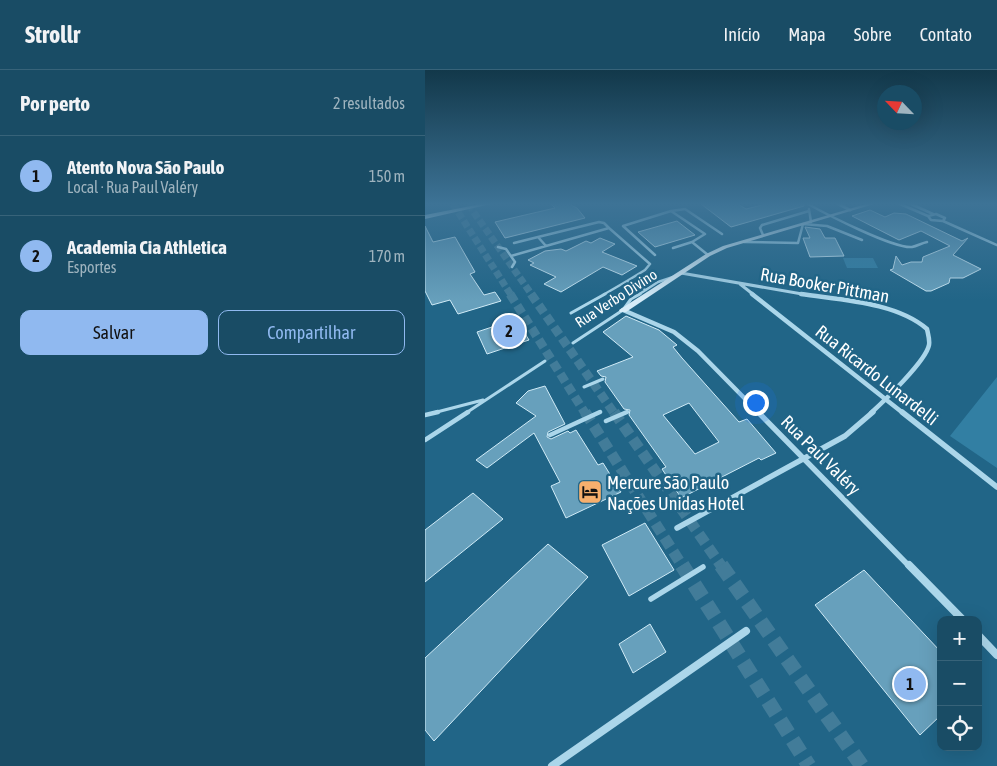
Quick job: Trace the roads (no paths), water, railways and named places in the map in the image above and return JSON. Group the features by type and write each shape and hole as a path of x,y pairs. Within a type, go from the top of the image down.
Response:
{"street":[{"name":"Rua Verbo Divino","path":"623,310 708,255 759,236"},
{"name":"Rua Booker Pittman","path":"677,528 845,436 886,400 920,361 929,345 927,329 919,322 901,313 882,307 678,274"},
{"name":"Rua Ricardo Lunardelli","path":"739,284 997,487"},
{"name":"Rua Paul Valéry","path":"623,310 674,332 698,352 959,616"},
{"path":"551,766 746,631"},
{"path":"982,639 997,655"}],"lane":[{"path":"511,256 579,236"},
{"path":"571,314 645,270 650,264 619,236"},
{"path":"635,236 655,254"},
{"path":"673,248 704,236"},
{"path":"742,242 798,243 800,236"},
{"path":"854,236 862,240"},
{"path":"879,236 899,245 911,247 927,242"},
{"path":"978,236 997,245"},
{"path":"514,243 538,237 546,246"},
{"path":"692,242 708,255"},
{"path":"498,247 506,249 515,262 513,266"},
{"path":"623,310 631,299 658,282 678,274"},
{"path":"627,281 645,290"},
{"name":"Rua Verbo Divino","path":"573,343 623,310"},
{"path":"425,440 545,361"},
{"path":"583,387 603,379"},
{"path":"425,415 487,398"},
{"path":"550,434 600,412"},
{"path":"606,421 627,412"},
{"path":"651,599 703,567"}],"tunnel":[{"path":"474,236 511,295"},
{"path":"491,236 532,295"},
{"path":"510,294 585,413"},
{"path":"531,294 614,413"},
{"path":"585,412 683,567"},
{"path":"614,412 722,567"},
{"path":"682,565 809,766"},
{"path":"721,565 862,766"}],"place":[{"name":"Academia Cia Athletica","path":"509,331"},
{"name":"Mercure São Paulo Nações Unidas Hotel","path":"590,492"},
{"name":"Atento Nova São Paulo","path":"910,684"}]}
